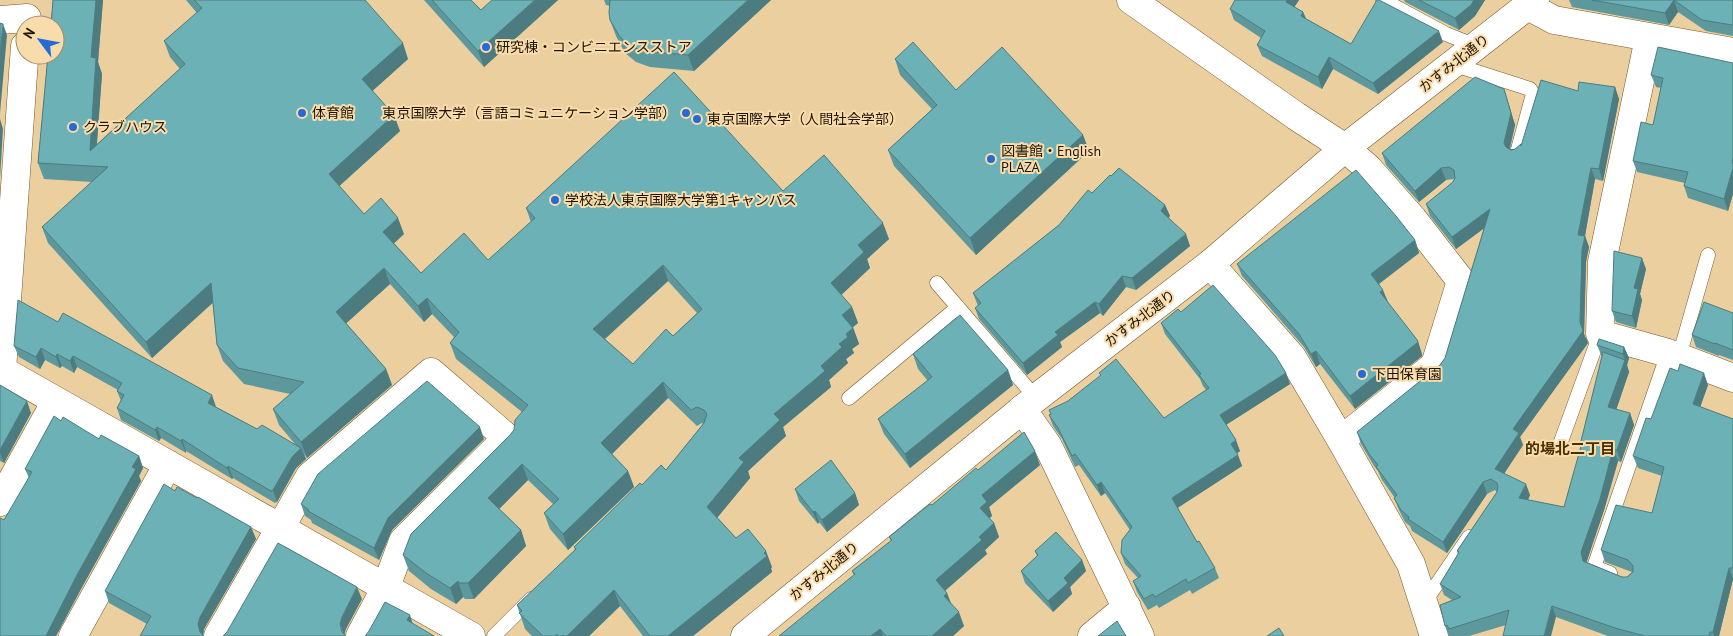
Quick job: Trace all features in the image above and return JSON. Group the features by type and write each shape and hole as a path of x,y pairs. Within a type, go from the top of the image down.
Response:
{"street":[{"path":"1131,0 1296,116 1345,148 1417,216 1461,281 1435,365 1341,440"},
{"path":"1531,3 1554,20 1733,52"},
{"name":"かすみ北通り","path":"745,636 1029,403 1210,264 1345,148 1531,3"},
{"path":"0,20 27,14"},
{"path":"1649,38 1602,262 1600,334 1674,355 1733,378"},
{"path":"24,65 1,370 471,636"},
{"path":"1210,264 1292,357 1411,564 1434,636"},
{"path":"218,636 310,476 431,372 505,436 505,440 403,541 386,587 360,636"},
{"path":"0,502 56,401"},
{"path":"1029,403 1140,636"},
{"path":"73,636 168,464"},
{"path":"1092,636 1127,606"}],"lane":[{"path":"1382,0 1446,34 1476,46"},
{"path":"1452,64 1530,89 1533,94 1517,153"},
{"path":"1620,577 1594,567 1674,355 1708,255"},
{"path":"937,283 958,307 1029,403"},
{"path":"849,398 958,307"},
{"path":"1559,447 1600,334"},
{"path":"1424,603 1478,523"},
{"path":"494,636 540,590"}],"building":[{"path":"53,0 96,0 91,57 96,58 90,151 185,64 164,41 202,8 194,0 365,0 403,43 362,79 394,115 329,174 364,214 381,198 398,218 383,232 421,273 464,233 488,260 535,218 526,208 674,72 783,191 824,155 883,223 858,245 864,252 831,283 852,307 842,315 853,328 846,334 848,337 839,344 842,347 821,366 825,371 774,414 780,420 739,458 744,462 707,507 736,538 748,529 766,551 764,553 767,556 668,636 650,636 614,590 567,636 558,636 557,634 555,636 543,636 519,613 522,611 517,605 576,549 574,547 640,483 642,485 661,465 666,470 704,423 707,414 704,410 697,407 691,410 663,382 601,443 628,471 563,534 544,513 559,499 522,464 488,498 521,530 468,583 460,583 458,581 450,588 426,573 403,555 411,534 510,435 514,430 515,420 528,405 450,343 459,332 427,298 418,306 384,268 336,312 386,369 301,442 273,409 304,382 238,368 217,345 211,283 146,342 42,227 108,167 38,163 47,65 65,65 65,15 52,15","holes":["663,265 702,309 673,336 666,329 633,364 593,329"]},
{"path":"432,0 471,0 481,10 492,0 535,0 478,51"},
{"path":"610,0 748,0 688,55 644,51 630,46 620,37 610,20"},
{"path":"1235,0 1287,0 1286,2 1303,12 1301,16 1351,44 1377,0 1439,31 1373,83 1329,57 1318,77 1257,45 1265,31 1230,9"},
{"path":"1419,0 1474,0 1471,5 1455,18"},
{"path":"1592,0 1674,0 1665,13"},
{"path":"1674,0 1733,0 1733,26 1702,20"},
{"path":"0,23 3,24 0,55"},
{"name":"図書館・English PLAZA","path":"913,42 956,90 1002,47 1083,135 970,238 888,150 937,105 895,59"},
{"path":"1658,47 1733,63 1733,168 1724,199 1684,186 1688,172 1633,161 1641,122 1653,125 1663,78 1651,75"},
{"path":"1475,77 1504,89 1511,113 1504,143 1511,150 1521,144 1521,146 1541,80 1578,91 1579,82 1615,87 1599,169 1591,168 1578,235 1585,236 1582,250 1580,322 1583,331 1513,429 1519,433 1495,469 1526,484 1519,498 1564,507 1581,446 1603,352 1625,360 1608,407 1630,413 1617,450 1613,449 1600,499 1581,552 1583,561 1622,577 1627,577 1633,572 1633,566 1628,560 1601,550 1616,505 1652,513 1664,467 1633,456 1646,418 1651,419 1670,368 1678,371 1680,364 1704,373 1693,404 1733,419 1733,568 1729,568 1713,632 1710,632 1709,636 1645,636 1615,628 1552,606 1544,636 1503,636 1509,610 1449,629 1447,625 1445,626 1440,605 1461,597 1440,584 1458,554 1459,552 1457,551 1497,492 1497,483 1491,479 1483,482 1443,542 1408,519 1409,517 1401,510 1394,498 1397,495 1377,468 1376,466 1378,465 1369,454 1357,432 1440,365 1445,358 1490,209 1452,237 1426,204 1453,182 1455,178 1454,170 1449,167 1441,168 1415,191 1382,153"},
{"path":"1119,168 1165,205 1161,211 1186,234 1132,278 1122,276 1099,304 1095,302 1055,332 1058,335 1023,363 975,308 981,303 973,293 1059,225 1088,190 1092,193"},
{"path":"1356,170 1415,240 1371,274 1383,290 1380,292 1418,341 1350,396 1316,351 1311,354 1299,334 1237,264"},
{"path":"1614,251 1642,258 1634,288 1638,289 1632,316 1612,311"},
{"path":"1213,285 1275,355 1286,373 1220,415 1236,440 1231,444 1238,455 1172,498 1197,542 1199,541 1215,568 1188,583 1186,579 1155,597 1153,594 1144,599 1133,581 1141,576 1121,553 1122,540 1132,527 1101,482 1097,485 1075,454 1072,456 1049,415 1051,414 1049,410 1068,401 1101,375 1099,373 1116,359 1164,418 1209,388 1199,375 1201,374 1161,323 1178,309 1181,312"},
{"path":"18,300 58,322 63,313 212,395 208,403 257,429 262,425 301,448 292,457 271,491 228,466 227,468 182,439 181,441 157,427 155,430 117,408 124,395 117,391 122,383 73,356 70,361 57,354 56,357 41,348 36,357 14,346"},
{"path":"1704,302 1733,313 1733,350 1692,335"},
{"path":"960,315 1008,370 905,454 878,419 932,377 913,354"},
{"path":"1599,339 1624,347 1623,354 1597,345"},
{"path":"427,381 480,427 388,518 374,548 308,511 301,504 318,474"},
{"path":"0,385 27,401 0,450"},
{"path":"54,416 61,421 63,417 99,439 101,435 139,456 132,467 136,469 77,575 46,636 0,636 0,518 4,520 32,472 25,469"},
{"path":"1024,432 1035,451 982,495 987,502 980,508 994,523 979,537 982,540 936,580 947,593 944,596 959,612 932,636 886,636 880,629 871,636 779,636 855,574 852,571 892,540 889,537 930,504 932,505 976,468 978,470"},
{"path":"831,460 855,493 822,520 815,511 813,512 795,489"},
{"path":"164,484 175,491 177,487 198,497 251,527 200,617 198,624 200,632 204,636 140,636 151,616 105,591"},
{"path":"1056,532 1082,560 1064,578 1068,583 1048,601 1021,571 1038,555 1035,551"},
{"path":"278,543 357,587 340,624 342,632 346,636 223,636"},
{"path":"385,602 410,615 407,620 434,636 365,636"},
{"path":"1117,621 1126,636 1098,636"},
{"path":"1279,628 1284,636 1267,636"}],"place":[{"name":"研究棟・コンビニエンスストア","path":"486,47"},
{"name":"体育館","path":"302,113"},
{"name":"東京国際大学（言語コミュニケーション学部）","path":"686,113"},
{"name":"東京国際大学（人間社会学部）","path":"697,119"},
{"name":"クラブハウス","path":"73,127"},
{"name":"図書館・English PLAZA","path":"991,159"},
{"name":"学校法人東京国際大学第1キャンパス","path":"555,200"},
{"name":"下田保育園","path":"1362,374"}],"district":[{"name":"的場北二丁目","path":"1570,449"}]}
